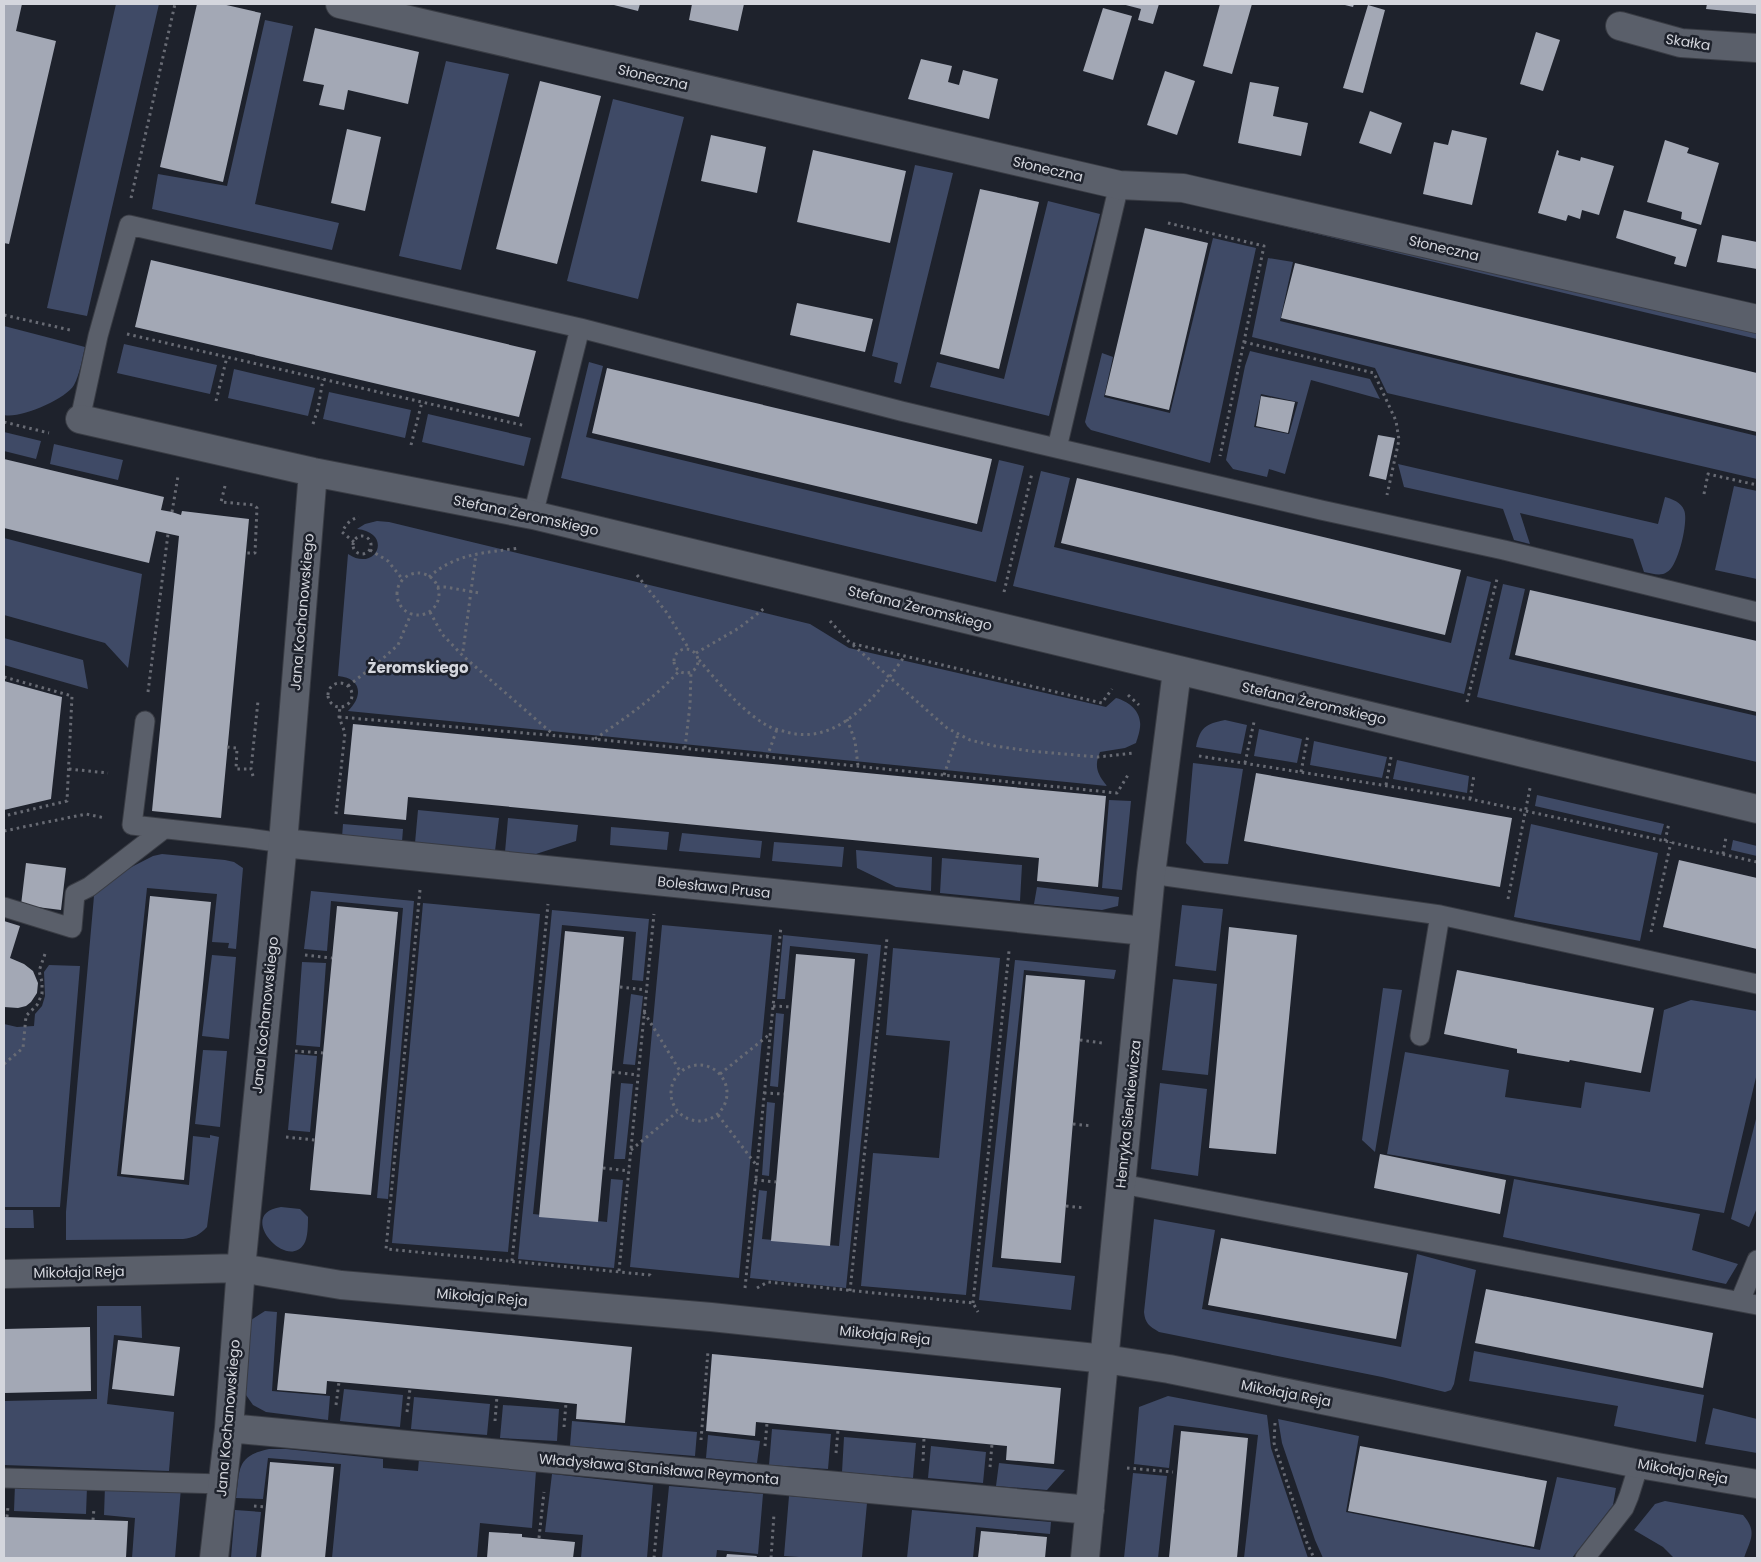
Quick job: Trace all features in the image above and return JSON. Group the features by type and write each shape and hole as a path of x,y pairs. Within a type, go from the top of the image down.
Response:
{"street":[{"name":"Słoneczna","path":"340,4 1116,198 1183,188 1757,319"},
{"name":"Skałka","path":"1620,26 1681,43 1757,48"},
{"name":"Stefana Żeromskiego","path":"80,419 313,472 533,515 1757,809"},
{"name":"Jana Kochanowskiego","path":"214,1558 229,1428 241,1268 283,843 313,472"},
{"name":"Henryka Sienkiewicza","path":"1085,1558 1151,874 1178,671"},
{"name":"Bolesława Prusa","path":"283,843 1146,931"},
{"name":"Mikołaja Reja","path":"4,1274 241,1268 341,1285 711,1317 1105,1359 1169,1369 1639,1464 1757,1484"},
{"name":"Władysława Stanisława Reymonta","path":"229,1428 1090,1510"}],"lane":[{"path":"1057,448 1116,198"},
{"path":"80,419 98,336 129,225 580,328 882,406 1039,444 1504,550 1757,612"},
{"path":"533,515 580,328"},
{"path":"145,720 132,825 283,843"},
{"path":"4,906 72,928 75,894 89,887 164,829"},
{"path":"1151,874 1440,914 1757,984"},
{"path":"1420,1036 1440,914"},
{"path":"1122,1184 1749,1303 1757,1260"},
{"path":"1585,1558 1624,1508 1633,1487 1639,1464"},
{"path":"4,1478 223,1484"}],"path":[{"path":"129,225 128,213 175,4"},
{"path":"1116,198 1264,246 1214,485"},
{"path":"4,315 76,331"},
{"path":"137,336 520,425"},
{"path":"1244,342 1374,373 1396,421 1399,440 1382,523"},
{"path":"216,402 228,357"},
{"path":"313,424 318,409 323,379"},
{"path":"411,445 422,402"},
{"path":"1004,592 1039,444"},
{"path":"172,512 179,474"},
{"path":"1704,494 1708,474 1757,485"},
{"path":"225,484 221,502 254,505 257,508 255,554 246,553"},
{"path":"149,685 168,534"},
{"path":"360,536 369,538 372,544 370,550 362,554 356,552 353,544 355,539 360,536"},
{"path":"429,577 448,562 476,554 524,547"},
{"path":"370,550 388,561 403,580"},
{"path":"1467,702 1504,550"},
{"path":"463,651 476,554"},
{"path":"644,575 635,572 667,614 689,649"},
{"path":"415,574 429,577 437,587 437,600 430,612 410,614 404,610 397,599 397,592 403,580 415,574"},
{"path":"437,587 471,590 480,593"},
{"path":"696,652 739,628 768,606 758,603"},
{"path":"430,612 442,634 554,736"},
{"path":"348,686 398,645 410,614"},
{"path":"821,619 830,621 850,643 890,676 947,728 970,740 1030,751 1098,756 1142,752"},
{"path":"850,643 1102,703 1112,689 1130,695 1140,706"},
{"path":"699,660 697,667 691,672 683,673 677,668 674,661 676,654 682,649 696,652 699,660 750,714 769,727 796,735 814,734 830,730 847,719 870,701 904,657"},
{"path":"594,739 665,687 680,670"},
{"path":"685,748 690,705 691,672"},
{"path":"4,677 72,696 67,801 4,816"},
{"path":"338,683 348,686 351,693 350,701 347,704 336,706 330,702 329,690 338,683"},
{"path":"333,848 345,733 339,717 340,706"},
{"path":"339,717 594,739 1117,793 1132,768"},
{"path":"1245,763 1254,718"},
{"path":"847,719 855,741 858,766"},
{"path":"767,757 777,729"},
{"path":"1301,772 1309,732"},
{"path":"944,775 958,734"},
{"path":"227,747 237,748 236,769 251,769"},
{"path":"1386,785 1392,752"},
{"path":"1196,755 1470,799 1666,840 1757,862"},
{"path":"69,770 138,776"},
{"path":"1470,799 1474,773"},
{"path":"1502,928 1531,785"},
{"path":"4,831 86,814 132,825"},
{"path":"1666,840 1669,820"},
{"path":"1723,854 1727,834"},
{"path":"1645,959 1671,842"},
{"path":"422,857 386,1248 650,1274 654,1281"},
{"path":"512,1261 550,870"},
{"path":"619,1271 656,881"},
{"path":"745,1296 783,894"},
{"path":"850,1291 889,905"},
{"path":"980,1317 972,1303 1011,917"},
{"path":"4,1064 23,1048 26,1016 37,1005 42,994 42,982 39,972 54,922"},
{"path":"620,987 646,990"},
{"path":"773,1006 791,1007"},
{"path":"644,1011 680,1071"},
{"path":"720,1074 770,1034"},
{"path":"693,1065 708,1066 720,1074 727,1088 726,1102 718,1115 704,1122 689,1121 677,1112 670,1099 672,1084 680,1071 693,1065"},
{"path":"612,1072 638,1075"},
{"path":"764,1093 784,1094"},
{"path":"630,1150 677,1112"},
{"path":"718,1115 757,1166"},
{"path":"603,1168 629,1171"},
{"path":"755,1180 776,1182"},
{"path":"752,1292 768,1282 972,1303"},
{"path":"701,1436 711,1317"},
{"path":"336,1406 339,1382"},
{"path":"407,1414 410,1389"},
{"path":"1276,1391 1274,1443 1306,1543 1314,1558"},
{"path":"494,1422 497,1396"},
{"path":"563,1429 566,1403"},
{"path":"765,1446 767,1423"},
{"path":"836,1455 838,1430"},
{"path":"924,1438 924,1458"},
{"path":"990,1466 992,1444"},
{"path":"539,1538 547,1459"},
{"path":"1124,1468 1174,1472"},
{"path":"654,1558 661,1469"},
{"path":"771,1558 776,1480"}],"shaded area":[{"path":"116,4 159,4 87,316 47,308"},
{"path":"265,20 293,26 255,204 339,223 332,250 152,209 158,174 227,186"},
{"path":"446,61 509,74 461,270 399,256"},
{"path":"613,99 684,117 638,299 567,281"},
{"path":"915,165 953,173 901,384 894,382 898,363 872,356"},
{"path":"1186,199 1757,328 1757,339 1187,203"},
{"path":"1048,201 1100,214 1049,416 930,387 937,362 1004,379"},
{"path":"1213,238 1256,248 1210,463 1091,430 1085,422 1102,353 1113,357 1104,397 1170,413"},
{"path":"1268,258 1293,262 1280,321 1757,436 1757,479 1387,393 1375,368 1252,337"},
{"path":"4,326 85,347 74,385 62,396 42,407 21,414 4,415"},
{"path":"124,344 217,365 210,394 117,373"},
{"path":"1250,351 1370,379 1380,399 1311,380 1285,474 1269,469 1267,477 1233,469 1226,460 1245,366","holes":["1261,394 1298,402 1289,434 1254,427"]},
{"path":"589,362 603,366 586,437 982,532 999,460 1024,466 996,582 561,478"},
{"path":"234,369 315,388 308,416 228,398"},
{"path":"329,392 411,410 405,438 323,419"},
{"path":"428,414 531,438 524,466 422,442"},
{"path":"4,432 41,441 36,459 4,451"},
{"path":"54,444 123,460 118,480 50,464"},
{"path":"1398,464 1658,524 1665,497 1679,503 1683,507 1685,523 1682,543 1671,568 1667,572 1659,574 1644,572 1633,539 1520,513 1530,544 1514,540 1503,509 1404,487"},
{"path":"1041,471 1070,478 1054,547 1451,643 1467,576 1491,582 1464,694 1013,586"},
{"path":"1734,486 1757,491 1757,579 1715,570"},
{"path":"377,521 389,522 810,624 849,648 1106,707 1116,698 1128,703 1135,709 1139,717 1140,724 1136,743 1125,748 1100,752 1097,766 1101,778 1107,786 348,711 356,699 358,688 352,680 338,676 348,554 358,559 366,559 373,555 377,550 378,544 375,537 368,532 357,529 365,524"},
{"path":"4,538 142,574 128,668 105,643 4,615"},
{"path":"1503,584 1525,589 1509,659 1757,716 1757,762 1477,697"},
{"path":"4,638 83,660 88,689 4,665"},
{"path":"1225,720 1247,725 1241,754 1196,747 1200,735 1205,728 1213,723"},
{"path":"1259,729 1302,739 1297,763 1254,756"},
{"path":"1314,741 1387,757 1382,778 1310,765"},
{"path":"1397,760 1469,776 1467,793 1393,779"},
{"path":"1193,763 1243,769 1228,864 1204,863 1186,843"},
{"path":"1537,795 1664,824 1661,835 1535,806"},
{"path":"1109,800 1131,801 1122,890 1102,888"},
{"path":"418,810 499,818 495,851 415,843"},
{"path":"508,818 578,825 576,841 536,854 505,852"},
{"path":"343,824 403,829 402,842 342,837"},
{"path":"1531,824 1658,853 1640,941 1514,917"},
{"path":"611,827 669,832 667,850 610,845"},
{"path":"682,833 762,841 760,858 679,851"},
{"path":"1733,840 1757,846 1757,856 1731,850"},
{"path":"774,842 844,847 842,867 772,861"},
{"path":"856,850 932,857 931,891 896,887 857,868"},
{"path":"162,854 225,860 234,862 243,868 236,949 228,948 229,943 212,942 217,894 147,888 117,1176 189,1185 193,1136 210,1138 210,1135 219,1137 207,1227 196,1236 183,1239 66,1240 66,1212 94,896 110,878 153,856"},
{"path":"942,858 1022,865 1020,901 940,893"},
{"path":"1037,887 1119,897 1118,906 1102,910 1034,904"},
{"path":"311,891 414,901 388,1199 377,1198 403,908 331,901 327,951 304,949"},
{"path":"423,903 540,914 508,1252 392,1243"},
{"path":"1182,905 1223,909 1216,971 1175,966"},
{"path":"552,910 649,919 643,981 632,980 636,932 562,925 533,1214 607,1222 611,1179 623,1180 614,1268 518,1259"},
{"path":"662,925 772,935 739,1278 630,1267"},
{"path":"783,935 881,945 846,1288 750,1278 759,1190 767,1191 762,1239 839,1246 868,954 790,946 785,999 777,999"},
{"path":"893,948 1000,958 966,1295 861,1286 873,1153 939,1158 950,1041 886,1035"},
{"path":"212,955 236,957 229,1039 202,1036"},
{"path":"1015,960 1116,970 1114,979 1024,970 992,1267 1075,1276 1071,1310 979,1300"},
{"path":"302,962 326,963 320,1047 296,1045"},
{"path":"49,965 80,966 60,1207 4,1207 4,1024 17,1027 34,1026 35,1014 42,1006 45,996 44,972"},
{"path":"1173,979 1217,984 1208,1075 1162,1070"},
{"path":"1383,988 1402,990 1375,1152 1362,1140"},
{"path":"631,994 643,996 635,1065 623,1064"},
{"path":"1691,1000 1757,1011 1757,1073 1724,1213 1387,1154 1405,1052 1509,1070 1505,1097 1581,1108 1585,1082 1650,1092 1664,1010"},
{"path":"776,1013 784,1014 778,1087 770,1086"},
{"path":"203,1050 227,1051 220,1127 195,1124"},
{"path":"295,1054 317,1056 310,1132 288,1130"},
{"path":"621,1083 633,1084 625,1159 614,1159"},
{"path":"1160,1083 1207,1089 1198,1176 1151,1169"},
{"path":"767,1102 775,1103 769,1176 762,1175"},
{"path":"1757,1115 1757,1208 1749,1227 1731,1219"},
{"path":"1514,1179 1700,1214 1692,1250 1738,1264 1726,1284 1503,1237"},
{"path":"281,1207 300,1209 308,1217 308,1231 304,1244 296,1251 286,1251 277,1246 268,1238 263,1229 263,1219 268,1211"},
{"path":"4,1210 33,1210 34,1228 4,1228"},
{"path":"1154,1219 1215,1230 1202,1309 1401,1347 1417,1254 1476,1270 1454,1384 1451,1390 1445,1392 1382,1377 1159,1332 1148,1324 1144,1312"},
{"path":"97,1306 141,1306 142,1338 114,1335 107,1404 174,1412 169,1471 4,1465 4,1401 97,1399"},
{"path":"265,1311 277,1312 272,1391 330,1396 328,1420 266,1412 253,1405 246,1395 245,1383 251,1320"},
{"path":"1474,1351 1704,1395 1696,1442 1614,1426 1618,1406 1469,1381"},
{"path":"344,1389 403,1395 400,1427 340,1421"},
{"path":"1168,1396 1267,1415 1271,1448 1308,1558 1244,1558 1258,1435 1174,1425 1169,1468 1134,1464 1139,1407"},
{"path":"414,1397 490,1404 487,1435 411,1429"},
{"path":"503,1405 559,1409 557,1441 500,1438"},
{"path":"1713,1408 1757,1419 1757,1453 1705,1444"},
{"path":"1278,1419 1359,1436 1346,1512 1540,1550 1557,1477 1616,1488 1613,1505 1572,1558 1323,1558 1282,1443"},
{"path":"572,1421 697,1432 695,1456 570,1446"},
{"path":"772,1429 831,1434 828,1469 769,1465"},
{"path":"708,1435 760,1441 757,1463 706,1458"},
{"path":"844,1437 916,1443 913,1478 842,1472"},
{"path":"931,1446 986,1452 983,1483 928,1478"},
{"path":"269,1449 383,1459 383,1468 418,1471 419,1459 536,1471 532,1528 480,1523 477,1558 332,1558 341,1464 268,1458 263,1499 236,1498 239,1472 245,1460 258,1452"},
{"path":"999,1463 1065,1470 1047,1490 996,1486"},
{"path":"1133,1473 1167,1476 1158,1558 1124,1558"},
{"path":"552,1474 653,1485 647,1558 581,1558 583,1535 545,1532"},
{"path":"15,1484 87,1487 86,1514 14,1511"},
{"path":"105,1486 181,1488 175,1558 132,1558 135,1518 104,1515"},
{"path":"669,1486 763,1494 758,1554 717,1550 716,1558 662,1558"},
{"path":"789,1496 867,1503 862,1557 873,1558 784,1556"},
{"path":"1665,1501 1743,1515 1748,1521 1751,1531 1750,1541 1744,1558 1674,1558 1663,1547 1634,1530 1655,1504"},
{"path":"235,1510 261,1512 256,1558 231,1558"},
{"path":"912,1510 1051,1522 1050,1534 976,1527 973,1558 907,1558"}],"building":[{"path":"4,4 22,4 16,31 56,41 9,244 4,243"},
{"path":"197,4 222,4 261,13 223,182 160,167"},
{"path":"610,4 640,4 638,11"},
{"path":"692,4 744,4 738,31 689,20"},
{"path":"1122,4 1159,4 1153,24 1138,20 1141,9"},
{"path":"1220,4 1252,4 1232,74 1203,66"},
{"path":"1341,4 1354,4 1353,7"},
{"path":"1707,4 1757,4 1757,14 1706,9"},
{"path":"1368,5 1385,10 1363,93 1343,88"},
{"path":"1103,8 1132,16 1113,80 1083,71"},
{"path":"315,28 419,52 408,104 348,90 344,110 319,105 324,85 303,81"},
{"path":"1536,32 1560,40 1543,91 1520,84"},
{"path":"921,59 952,66 948,82 959,85 963,70 998,79 989,119 908,99"},
{"path":"1165,71 1195,81 1177,135 1147,125"},
{"path":"540,81 601,96 557,264 496,249"},
{"path":"1250,82 1279,87 1273,116 1308,123 1301,156 1238,143"},
{"path":"1370,111 1402,123 1391,154 1359,143"},
{"path":"347,129 381,137 365,211 331,203"},
{"path":"1452,130 1487,138 1472,205 1423,194 1434,142 1448,145"},
{"path":"711,135 766,147 757,193 701,181"},
{"path":"1665,140 1689,148 1687,153 1719,163 1701,225 1681,219 1682,212 1647,202"},
{"path":"813,150 906,171 890,243 797,222"},
{"path":"1557,150 1559,151 1558,155 1580,161 1581,157 1614,166 1599,215 1582,210 1580,219 1568,215 1566,221 1538,213"},
{"path":"980,189 1039,202 999,369 940,354"},
{"path":"1624,210 1697,229 1686,267 1674,264 1676,257 1616,238"},
{"path":"1145,228 1208,243 1169,410 1105,395"},
{"path":"1722,235 1757,242 1757,269 1717,262"},
{"path":"151,260 536,351 519,417 135,327"},
{"path":"1295,263 1757,373 1757,432 1281,318"},
{"path":"797,303 873,319 865,352 790,335"},
{"path":"607,368 992,459 977,524 592,433"},
{"path":"1261,396 1295,402 1288,433 1256,426"},
{"path":"1378,435 1395,438 1386,480 1369,476"},
{"path":"4,459 164,497 161,510 181,515 182,511 249,519 221,818 152,811 179,536 156,531 149,563 4,528"},
{"path":"1077,478 1461,570 1445,635 1061,543"},
{"path":"1530,590 1757,641 1757,712 1515,655"},
{"path":"4,681 62,697 51,799 4,810"},
{"path":"353,724 1106,796 1098,887 1037,881 1039,858 408,797 406,820 344,814"},
{"path":"1256,773 1512,818 1500,887 1244,841"},
{"path":"1679,860 1757,878 1757,949 1663,927"},
{"path":"26,863 66,868 61,910 21,905"},
{"path":"150,896 211,902 184,1180 121,1174"},
{"path":"337,906 398,912 371,1195 310,1190"},
{"path":"4,921 20,926 10,958 24,964 33,971 38,983 37,993 31,1002 26,1006 18,1008 4,1007"},
{"path":"1229,927 1297,935 1276,1154 1209,1148"},
{"path":"565,931 624,937 598,1222 539,1217"},
{"path":"796,954 855,959 830,1246 771,1241"},
{"path":"1457,970 1654,1008 1641,1073 1570,1060 1569,1062 1517,1053 1517,1049 1444,1034"},
{"path":"1026,975 1085,980 1061,1263 1001,1258"},
{"path":"1380,1154 1506,1180 1500,1214 1374,1188"},
{"path":"1221,1238 1408,1273 1396,1339 1208,1305"},
{"path":"1486,1289 1713,1333 1703,1388 1475,1343"},
{"path":"285,1313 632,1347 625,1423 576,1419 577,1404 497,1396 327,1381 326,1394 277,1390"},
{"path":"90,1327 91,1391 4,1393 4,1329"},
{"path":"118,1340 180,1347 174,1396 112,1389"},
{"path":"712,1354 1061,1388 1054,1464 1006,1460 1007,1446 756,1422 755,1436 706,1431"},
{"path":"1181,1431 1248,1438 1237,1558 1169,1558"},
{"path":"1360,1446 1547,1481 1534,1547 1348,1511"},
{"path":"270,1462 334,1467 325,1558 261,1558"},
{"path":"4,1517 128,1521 126,1558 4,1558"},
{"path":"981,1531 1047,1537 1045,1558 978,1558"},
{"path":"489,1532 522,1534 522,1537 575,1542 573,1558 487,1558"},
{"path":"727,1554 757,1556 756,1558 726,1558"}],"district":[{"name":"Żeromskiego","path":"418,667"}]}
